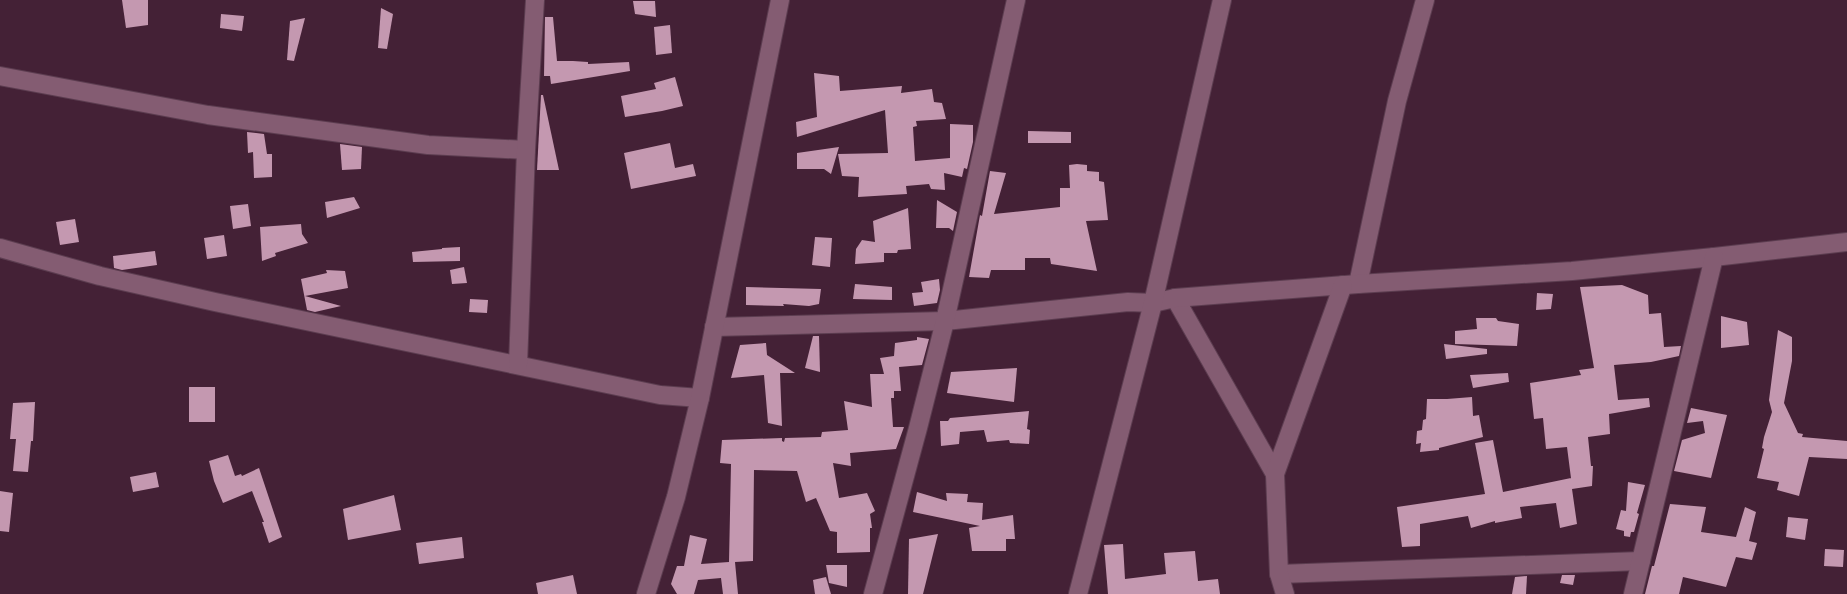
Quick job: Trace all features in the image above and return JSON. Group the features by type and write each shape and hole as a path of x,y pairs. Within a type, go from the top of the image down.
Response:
{"street":[{"path":"518,365 526,150 535,0"},
{"path":"646,594 676,497 700,398 780,0"},
{"path":"873,594 945,321 1016,0"},
{"path":"1078,594 1153,303 1222,0"},
{"path":"1285,594 1279,574 1275,474 1351,284 1425,0"},
{"path":"0,76 220,117 428,146 526,150"},
{"path":"714,327 945,321 1128,302 1153,303 1175,298 1351,284 1572,271 1847,242"},
{"path":"0,248 100,276 204,300 660,395 700,398"},
{"path":"1633,594 1714,257"},
{"path":"1175,298 1275,474"},
{"path":"1279,574 1641,561"}],"building":[{"path":"122,0 148,0 148,25 126,28"},
{"path":"633,1 655,1 656,17 635,14"},
{"path":"381,8 393,14 387,49 378,48"},
{"path":"221,14 244,16 242,31 220,28"},
{"path":"545,17 553,17 557,61 588,62 588,64 629,62 630,71 551,84 550,76 544,76"},
{"path":"305,18 294,61 287,60 290,21"},
{"path":"670,25 672,53 656,55 654,27"},
{"path":"814,73 839,76 840,91 902,86 901,93 932,89 934,102 942,103 946,119 916,121 917,126 913,127 915,161 950,158 950,124 973,125 973,142 967,169 964,168 962,177 944,173 945,190 931,189 929,184 906,186 907,194 858,197 859,177 842,176 838,154 888,153 885,110 797,137 796,122 817,117"},
{"path":"675,77 683,106 625,117 621,96 656,89 654,83"},
{"path":"541,95 543,95 559,170 537,170"},
{"path":"1028,131 1071,132 1071,143 1028,143"},
{"path":"247,132 264,134 267,154 272,154 272,177 254,178 253,152 248,153"},
{"path":"670,143 675,168 693,164 696,176 631,189 624,153"},
{"path":"340,144 362,147 361,169 342,170"},
{"path":"839,147 831,174 824,169 797,169 797,153"},
{"path":"1069,165 1087,165 1087,171 1099,172 1099,181 1104,182 1108,220 1086,221 1097,271 1051,264 1050,258 1025,258 1025,270 991,270 989,278 969,277 990,171 1006,173 994,214 1060,207 1060,188 1070,188"},
{"path":"354,197 360,208 327,218 325,202"},
{"path":"937,200 957,212 953,231 949,228 936,228"},
{"path":"248,204 251,226 233,229 230,206"},
{"path":"908,208 911,249 898,250 897,253 884,253 884,262 855,264 856,249 862,240 875,242 873,221"},
{"path":"75,219 79,242 60,245 56,222"},
{"path":"301,224 302,234 308,243 275,253 276,256 262,261 260,227"},
{"path":"224,235 227,256 207,259 204,238"},
{"path":"815,237 832,238 830,267 812,265"},
{"path":"460,247 460,261 413,262 412,252"},
{"path":"155,251 157,265 122,270 114,268 113,256"},
{"path":"464,267 467,283 452,284 450,270"},
{"path":"326,270 345,271 348,288 305,296 341,306 315,312 307,310 301,279 327,273"},
{"path":"939,279 940,290 937,303 914,306 912,293 923,292 921,282"},
{"path":"855,284 892,287 892,300 853,299"},
{"path":"1622,285 1648,295 1649,314 1661,313 1664,347 1681,346 1679,356 1651,362 1614,365 1618,400 1649,398 1650,407 1609,414 1610,434 1588,437 1591,466 1593,466 1592,486 1572,489 1577,524 1560,528 1556,503 1520,507 1522,518 1495,523 1495,521 1471,528 1468,516 1420,524 1420,546 1402,547 1397,507 1485,494 1475,443 1493,440 1503,492 1571,478 1567,447 1546,449 1543,418 1534,419 1530,383 1581,375 1579,370 1594,368 1580,287"},
{"path":"746,287 821,289 819,304 809,306 746,305"},
{"path":"1537,293 1553,294 1551,309 1536,310"},
{"path":"470,299 488,300 487,313 469,312"},
{"path":"1721,316 1747,322 1749,345 1721,348"},
{"path":"1476,318 1496,318 1498,321 1519,324 1517,346 1455,344 1455,331 1477,329"},
{"path":"1778,330 1792,337 1792,361 1784,403 1798,433 1803,434 1802,437 1847,441 1847,459 1809,457 1799,496 1777,490 1779,482 1757,478 1764,449 1762,448 1764,437 1772,412 1769,400"},
{"path":"813,336 819,336 820,372 805,368"},
{"path":"917,337 929,339 922,365 899,367 901,391 894,391 894,398 891,398 893,427 904,427 896,449 850,453 851,466 833,463 839,498 867,493 875,511 870,514 872,528 870,528 870,552 837,553 837,532 830,531 816,498 806,502 797,471 754,470 753,561 735,562 738,594 723,594 721,578 698,580 694,594 677,594 671,584 677,566 684,566 690,535 707,539 701,564 729,562 731,464 720,463 722,440 782,438 784,442 785,438 821,437 822,432 848,430 844,401 872,407 870,374 884,374 880,358 894,356 895,343 917,340"},
{"path":"766,343 767,355 795,373 780,373 782,426 768,423 764,375 731,378 740,345"},
{"path":"1444,344 1487,349 1487,354 1446,359"},
{"path":"1017,368 1014,402 947,393 951,372"},
{"path":"1508,373 1509,382 1473,388 1470,375"},
{"path":"189,387 215,387 215,422 189,422"},
{"path":"1472,397 1473,416 1479,415 1483,437 1439,448 1439,450 1420,452 1421,443 1416,444 1417,431 1422,430 1423,420 1426,419 1427,399"},
{"path":"35,402 33,441 31,441 28,472 13,471 16,439 10,439 13,403"},
{"path":"1691,408 1727,415 1711,478 1674,471 1682,440 1705,433 1703,421 1687,423"},
{"path":"1029,411 1027,429 1030,430 1029,444 1010,443 1009,440 987,442 984,430 960,432 959,444 941,446 940,421 948,421 950,418"},
{"path":"228,455 235,476 241,474 242,476 259,468 282,537 269,543 252,491 223,503 209,461"},
{"path":"156,472 159,487 133,492 130,477"},
{"path":"1628,482 1645,485 1634,532 1631,532 1630,537 1624,536 1624,531 1616,529 1621,510 1626,511"},
{"path":"0,491 13,493 9,532 0,531"},
{"path":"917,492 947,501 946,493 968,494 967,502 983,503 982,520 1013,515 1015,539 1006,539 1006,551 972,551 969,528 980,526 913,512"},
{"path":"394,495 401,530 348,540 343,509"},
{"path":"1670,504 1706,507 1701,532 1736,537 1745,507 1756,512 1749,541 1757,543 1752,560 1736,557 1726,587 1683,577 1679,594 1645,594"},
{"path":"1788,517 1808,519 1805,540 1786,537"},
{"path":"938,534 923,594 908,594 909,539"},
{"path":"462,537 464,558 419,564 416,543"},
{"path":"1123,544 1125,579 1166,574 1164,553 1195,551 1198,581 1218,579 1220,594 1108,594 1104,545"},
{"path":"1825,549 1844,550 1843,567 1824,566"},
{"path":"826,565 847,565 847,587 829,583"},
{"path":"573,575 577,594 538,594 536,583"},
{"path":"1562,575 1575,575 1573,585 1560,583"},
{"path":"1527,576 1526,594 1512,594 1515,577"},
{"path":"826,577 831,594 815,594 813,580"}]}
